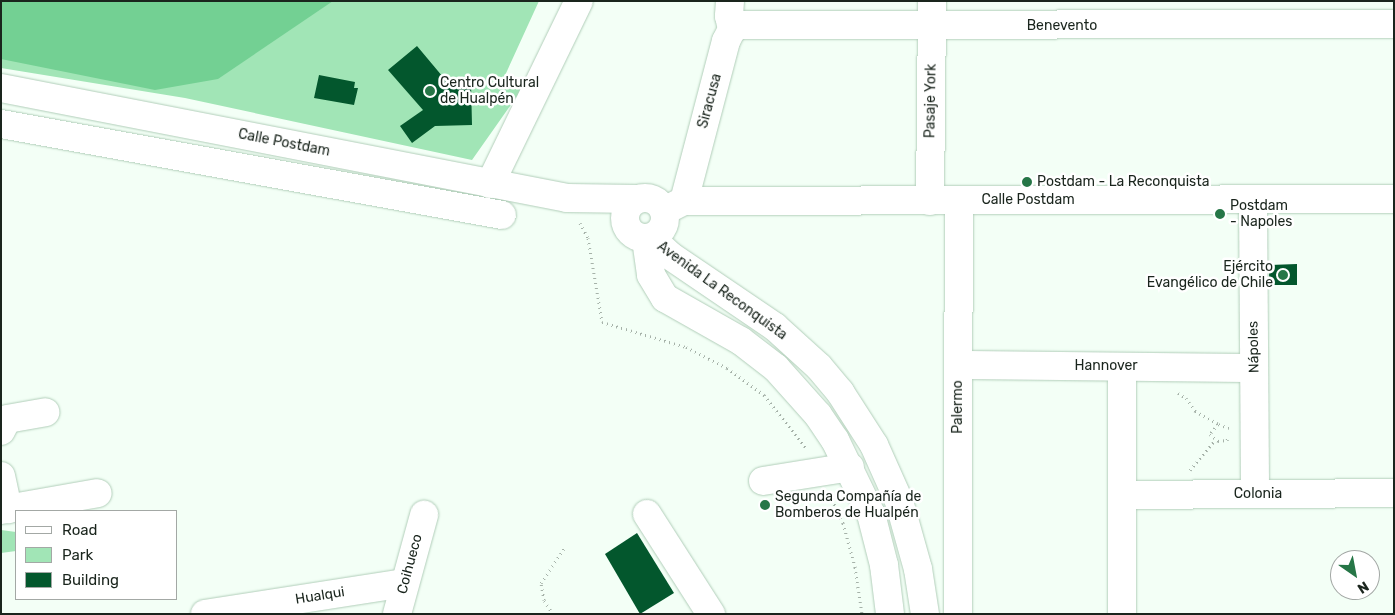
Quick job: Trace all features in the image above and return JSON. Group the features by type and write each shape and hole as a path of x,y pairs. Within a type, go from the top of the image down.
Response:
{"street":[{"path":"490,184 579,1"},
{"name":"Siracusa","path":"674,206 726,41 732,29 729,16 730,1"},
{"name":"Benevento","path":"732,29 745,24 932,14 1249,13 1394,24"},
{"name":"Pasaje York","path":"930,201 932,14"},
{"name":"Calle Postdam","path":"1,88 567,198 637,199"},
{"path":"1,124 502,215"},
{"name":"Calle Postdam","path":"567,198 641,236"},
{"path":"651,198 674,206 662,229 641,236 624,221 626,210 637,199 651,198"},
{"name":"Calle Postdam","path":"674,206 959,200 1394,199"},
{"name":"Palermo","path":"958,614 959,200"},
{"name":"Nápoles","path":"1253,200 1255,494"},
{"name":"Avenida La Reconquista","path":"641,236 648,263 659,291 674,305 741,341 776,368 818,415 850,467 879,539 890,614"},
{"name":"Avenida La Reconquista","path":"641,236 776,327 819,367 840,392 874,445 899,501 918,569 924,611"},
{"name":"Hannover","path":"959,365 1254,368"},
{"path":"1122,367 1122,614"},
{"path":"1,431 7,419 45,412"},
{"path":"764,481 850,467"},
{"path":"1,476 5,510 98,492"},
{"name":"Colonia","path":"1122,495 1394,493"},
{"path":"647,514 711,614"},
{"name":"Coihueco","path":"397,614 424,515"},
{"name":"Hualqui","path":"205,614 406,582"}],"path":[{"path":"567,198 588,238 602,322 686,347 726,368 764,395 784,417 806,447 843,523 855,567 862,614"},
{"path":"1169,393 1186,398 1195,411 1218,424"},
{"path":"1170,494 1215,440"},
{"path":"553,614 544,600 541,583 564,547"}],"green space":[{"path":"1,1 539,1 502,82 527,82 472,160 185,98 1,68"},
{"path":"1,1 333,1 218,79 155,90 1,59"},
{"path":"1,530 15,532 15,551 1,553"}],"building":[{"path":"417,46 448,83 471,83 472,125 435,126 412,143 400,126 423,110 388,70"},
{"path":"319,75 355,82 354,88 358,88 354,105 314,98"},
{"name":"Ejército Evangélico de Chile","path":"1297,264 1297,285 1269,285 1269,265"},
{"path":"637,533 674,593 640,614 605,554"}],"place":[{"name":"Centro Cultural de Hualpén","path":"430,91"},
{"name":"Postdam - La Reconquista","path":"1027,182"},
{"name":"Postdam - Napoles","path":"1220,214"},
{"name":"Ejército Evangélico de Chile","path":"1283,275"},
{"name":"Segunda Compañía de Bomberos de Hualpén","path":"765,505"}]}
